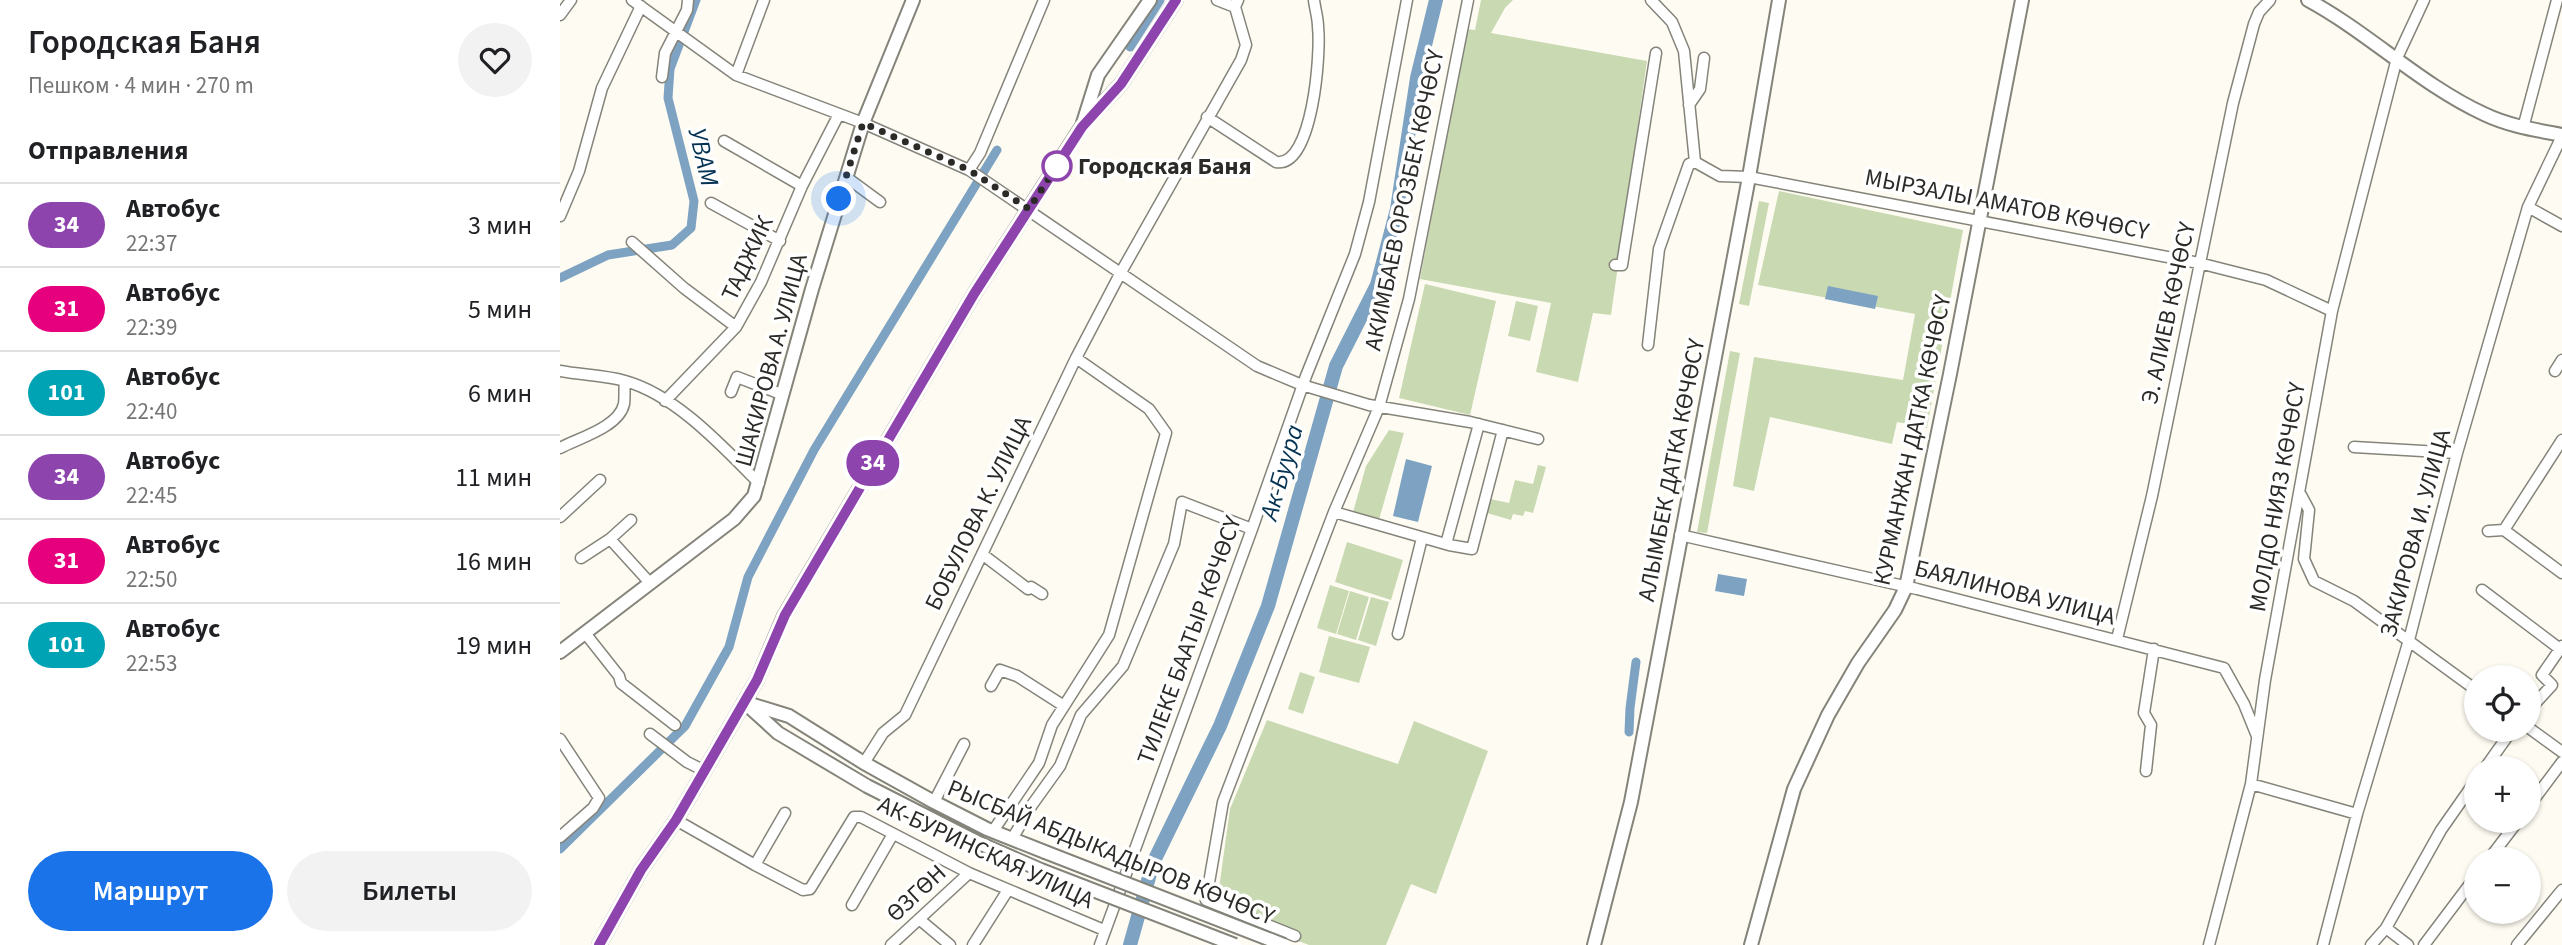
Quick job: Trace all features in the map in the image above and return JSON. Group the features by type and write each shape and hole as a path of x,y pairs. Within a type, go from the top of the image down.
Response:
{"main road":[{"name":"ШАКИРОВА А. УЛИЦА","path":"560,652 740,513 754,496 781,394 863,123 913,0"},
{"path":"1082,127 1098,75 1150,0"},
{"path":"599,945 641,870 676,820 744,702 766,662 785,615 920,383 1082,127 1121,84 1176,0"},
{"name":"АЛЫМБЕК ДАТКА КӨЧӨСҮ","path":"1594,945 1631,802 1749,177 1779,0"},
{"name":"КУРМАНЖАН ДАТКА КӨЧӨСҮ","path":"1751,945 1794,789 1828,715 1858,663 1895,610 1906,587 2022,0"},
{"path":"2308,0 2398,58 2459,102 2487,116 2523,128 2562,136"},
{"name":"РЫСБАЙ АБДЫКАДЫРОВ КӨЧӨСҮ","path":"744,702 789,716 864,763 993,831 1284,945"},
{"name":"РЫСБАЙ АБДЫКАДЫРОВ КӨЧӨСҮ","path":"744,702 778,733 867,786 979,843 1041,870 1235,945"}],"street":[{"path":"560,15 571,0"},
{"path":"662,77 665,53 687,10 688,0"},
{"path":"736,75 764,0"},
{"path":"972,171 1044,0"},
{"path":"1217,0 1237,4"},
{"path":"1208,117 1276,162 1286,162 1293,157 1311,116 1319,29 1314,0"},
{"name":"ТИЛЕКЕ БААТЫР КӨЧӨСҮ","path":"1104,930 1303,385 1355,254 1369,202 1407,0"},
{"name":"АКИМБАЕВ ОРОЗБЕК КӨЧӨСҮ","path":"1295,936 1206,900 1223,802 1334,512 1379,407 1409,299 1468,0"},
{"path":"1651,0 1672,22 1684,51 1695,162"},
{"name":"Э. АЛИЕВ КӨЧӨСҮ","path":"2117,639 2151,496 2233,103 2254,24 2259,12 2270,0"},
{"name":"МОЛДО НИЯЗ КӨЧӨСҮ","path":"2209,945 2251,784 2265,680 2332,311 2398,58 2424,0"},
{"path":"2523,128 2557,0"},
{"path":"560,216 579,171 602,88 636,3 736,75 863,123 972,171 1257,366 1303,385 1366,404 1479,424 1538,439"},
{"name":"БОБУЛОВА К. УЛИЦА","path":"864,763 883,733 905,715 1076,358 1245,49 1237,4"},
{"path":"1615,265 1622,265 1656,53"},
{"path":"1689,105 1700,89 1704,58"},
{"name":"ТАДЖИК","path":"665,401 736,327 761,282 802,186 839,114"},
{"name":"ЗАКИРОВА И. УЛИЦА","path":"2323,945 2357,814 2409,640 2457,453 2528,207 2562,136"},
{"path":"724,141 802,186"},
{"path":"1648,345 1659,249 1689,164 1695,162 1720,176 1749,177"},
{"path":"846,177 880,202"},
{"name":"МЫРЗАЛЫ АМАТОВ КӨЧӨСҮ","path":"1749,177 2199,263 2266,280 2332,311"},
{"path":"711,203 780,241"},
{"path":"2528,207 2562,226"},
{"path":"638,248 684,288 736,327"},
{"path":"993,831 1039,763 1052,725 1109,635 1166,433 1149,409 1076,358"},
{"path":"2555,371 2562,360"},
{"path":"560,371 625,381 665,401 711,435 759,483"},
{"path":"731,392 737,377 781,394"},
{"path":"560,448 609,424 619,414 624,404 625,381"},
{"path":"1446,544 1479,424"},
{"path":"1334,512 1422,538 1472,549 1503,430"},
{"path":"2504,530 2562,440"},
{"path":"2354,447 2457,453"},
{"path":"560,517 600,480"},
{"path":"2300,494 2309,510 2304,559 2314,581 2354,601 2464,681"},
{"path":"1012,839 1060,766 1081,715 1123,666 1174,544 1182,502 1252,529"},
{"path":"581,558 610,539 631,520"},
{"path":"2488,531 2504,530 2562,573"},
{"name":"БАЯЛИНОВА УЛИЦА","path":"1680,535 1906,587 2224,667 2257,736"},
{"path":"1398,634 1422,538"},
{"path":"610,539 650,583"},
{"path":"982,554 1028,589 1031,587 1042,594"},
{"path":"2482,590 2561,648 2542,675 2552,685 2541,697"},
{"path":"585,633 619,676 621,683 675,725"},
{"path":"2146,771 2151,725 2144,713 2154,649"},
{"path":"991,686 1000,670 1017,676 1064,706"},
{"path":"650,734 703,770"},
{"path":"2541,737 2562,752"},
{"path":"560,739 599,799 593,808 560,837"},
{"path":"934,802 964,744"},
{"path":"2541,790 2562,762"},
{"path":"2251,784 2357,814"},
{"path":"2371,945 2386,928 2441,831 2464,797"},
{"path":"676,820 755,864 785,813"},
{"name":"АК-БУРИНСКАЯ УЛИЦА","path":"755,864 803,890 810,889 854,817 862,817 969,873 1104,930 1100,945"},
{"path":"2498,847 2509,833"},
{"path":"852,905 893,834"},
{"name":"ӨЗГӨН","path":"891,945 969,873"},
{"path":"973,945 1008,890"},
{"path":"2517,945 2562,890"},
{"path":"2424,945 2464,892"},
{"path":"919,919 950,945"},
{"path":"2386,928 2408,945"}],"green space":[{"path":"1481,0 1513,0 1505,8 1491,33 1647,61 1611,315 1593,313 1578,382 1536,372 1551,303 1420,279 1466,29 1475,30"},
{"path":"1779,191 1963,230 1927,428 1897,422 1892,444 1770,417 1754,491 1733,486 1754,357 1903,380 1915,314 1758,285"},
{"path":"1759,201 1769,203 1749,306 1739,304"},
{"path":"1425,284 1496,301 1470,415 1399,398"},
{"path":"1516,301 1538,306 1530,341 1508,336"},
{"path":"1730,351 1740,353 1707,533 1697,532"},
{"path":"1389,430 1404,433 1378,523 1352,516 1366,466"},
{"path":"1538,465 1546,467 1533,513 1525,511 1523,516 1513,514 1511,520 1487,513 1490,499 1509,503 1515,480 1533,484"},
{"path":"1347,542 1403,560 1391,600 1335,582"},
{"path":"1330,585 1349,591 1336,634 1317,628"},
{"path":"1350,591 1369,597 1356,640 1337,634"},
{"path":"1371,597 1389,602 1376,646 1358,640"},
{"path":"1329,636 1370,647 1359,683 1319,672"},
{"path":"1300,672 1315,677 1303,714 1288,709"},
{"path":"1267,720 1398,764 1414,721 1488,751 1436,894 1411,884 1386,945 1309,945 1216,910 1230,809"}],"water":[{"path":"1828,286 1878,296 1875,309 1825,299"},
{"path":"1406,459 1432,466 1418,522 1393,516"},
{"path":"1718,574 1747,579 1744,596 1715,591"}],"waterway":[{"name":"УВАМ","path":"560,278 608,255 672,245 691,228 694,201 668,98 670,69 696,0"},
{"path":"1130,47 1160,0"},
{"name":"Ак-Буура","path":"1130,945 1153,863 1220,726 1268,606 1336,366 1377,285 1397,209 1417,78 1436,0"},
{"path":"560,849 685,726 729,647 748,577 814,450 997,150"},
{"path":"1629,732 1636,662"}],"bus line":[{"name":"34","path":"599,945 641,870 676,820 757,680 785,615 974,294 1082,127 1121,84 1176,0"}],"place":[{"name":"Городская Баня","path":"1057,166"}],"route":[{"path":"839,199 863,123 969,170 1029,209 1058,164 1057,166"}]}
